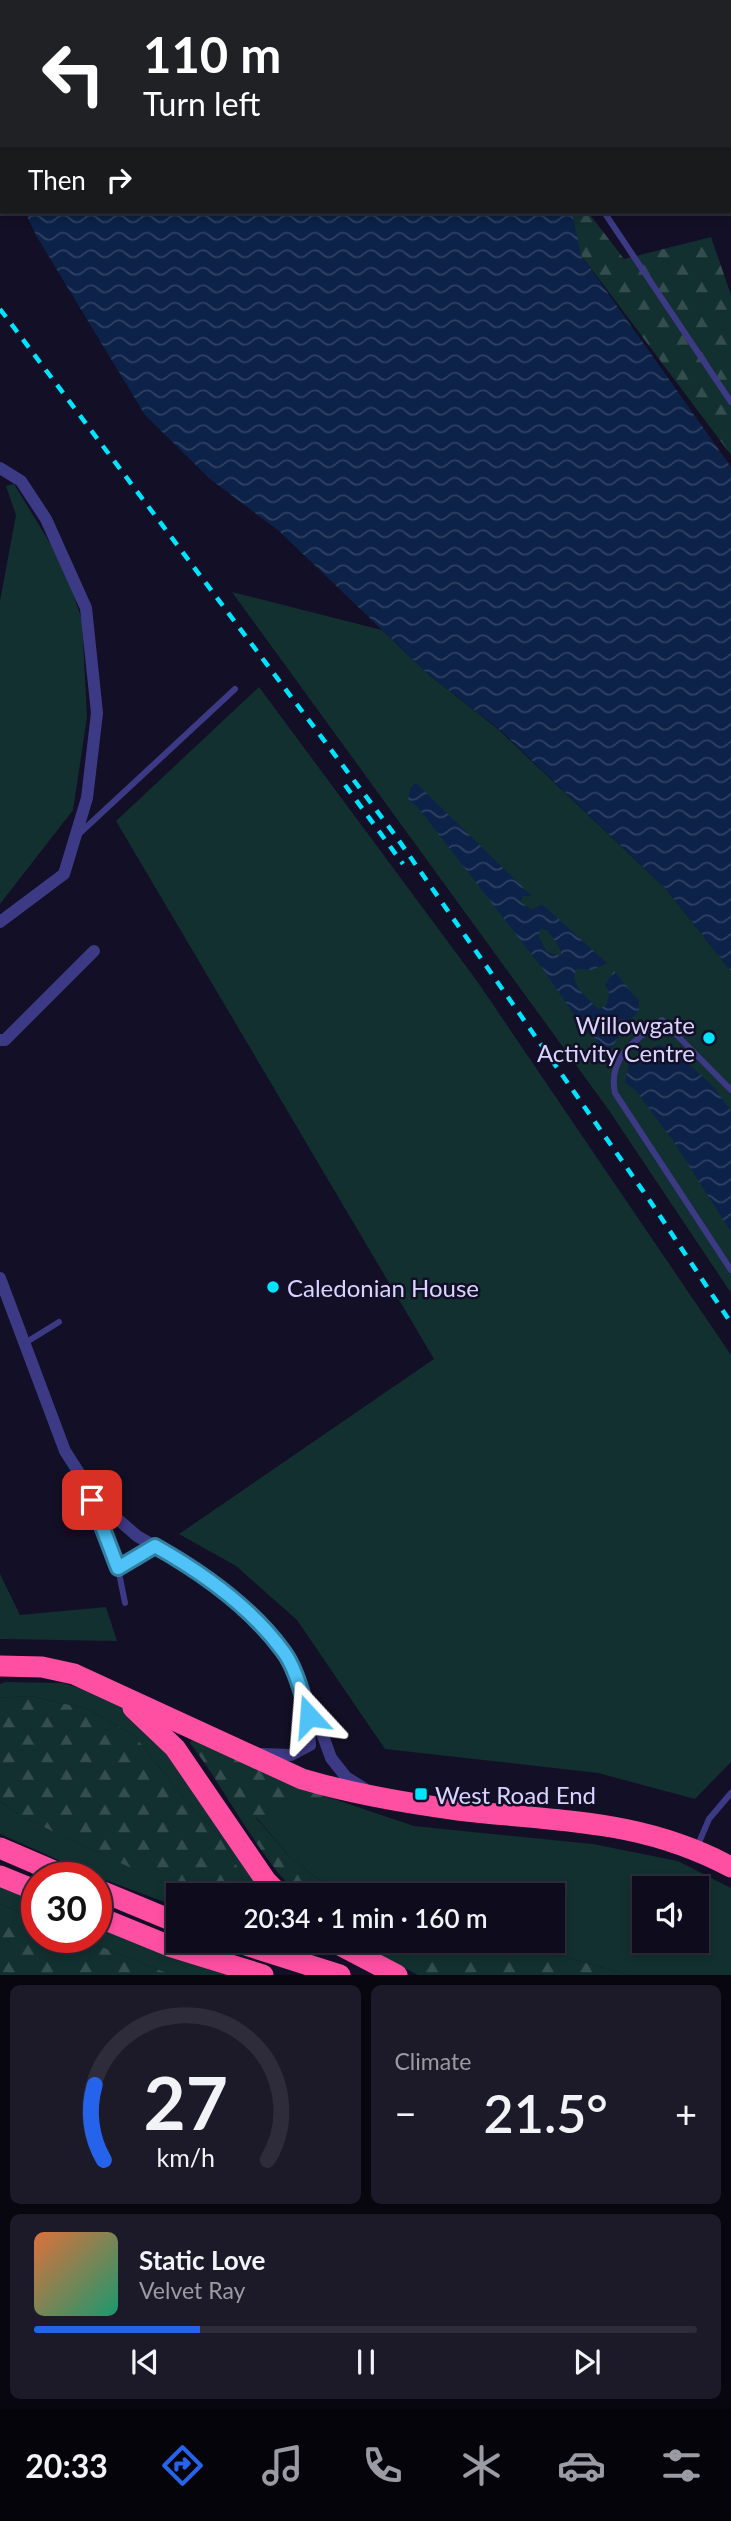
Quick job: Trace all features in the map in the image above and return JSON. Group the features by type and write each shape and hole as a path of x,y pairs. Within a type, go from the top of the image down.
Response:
{"highway":[{"path":"0,1666 42,1667 74,1674 302,1779 377,1797 457,1810 624,1827 696,1849 731,1867"},
{"path":"0,1674 42,1667"},
{"path":"0,1674 64,1681 102,1691 137,1710 175,1748 268,1883"},
{"path":"0,1847 34,1862"},
{"path":"0,1876 21,1885"},
{"path":"112,1896 166,1918"},
{"path":"112,1923 172,1947 263,1975"},
{"path":"271,1953 340,1975"},
{"path":"355,1953 397,1975"}],"street":[{"path":"0,468 21,481 46,519 86,608 97,713 87,798 64,874 0,922"},
{"path":"0,1040 5,1040 94,951"},
{"path":"0,1278 65,1451 97,1501 137,1535 191,1566 237,1602 284,1652 309,1716 310,1745 290,1755 271,1756 232,1746"},
{"path":"300,1690 322,1733 331,1758 346,1777 377,1797"}],"lane":[{"path":"605,214 731,402"},
{"path":"75,837 235,689"},
{"path":"731,1090 662,1020 628,1046 614,1070 615,1093 731,1270"},
{"path":"25,1343 59,1322"},
{"path":"83,1479 118,1568 125,1603"},
{"path":"118,1568 155,1546"},
{"path":"696,1849 709,1819 731,1793"}],"green space":[{"path":"534,214 590,214 624,259 711,237 731,295 731,455 581,255"},
{"path":"14,484 64,566 82,620 87,717 73,810 0,904 0,601 16,515 6,486"},
{"path":"232,592 382,630 429,675 498,729 666,889 731,971 731,1293 608,1109"},
{"path":"259,687 477,981 731,1355 731,1762 695,1799 598,1773 385,1749 297,1620 236,1566 179,1534 434,1359 116,821"},
{"path":"0,1574 20,1615 106,1607 117,1641 0,1639"},
{"path":"63,1683 97,1693 134,1712 173,1749 267,1883 245,1883 225,1842 182,1796 134,1735 87,1709 31,1696 0,1698 0,1684"},
{"path":"31,1696 87,1709 134,1735 182,1796 225,1842 245,1883 166,1884 24,1818 0,1801 0,1698"},
{"path":"194,1737 325,1796 256,1818 290,1857 318,1879 330,1883 287,1883 190,1743"},
{"path":"325,1796 414,1826 593,1844 678,1861 707,1876 632,1876 632,1953 709,1953 709,1877 731,1888 731,1975 628,1975 550,1953 565,1953 565,1883 330,1883 318,1879 290,1857 256,1817"},
{"path":"0,1801 24,1818 166,1884 166,1903 112,1882 112,1862 63,1862 0,1834"},
{"path":"0,1886 21,1895 21,1913 0,1904"},
{"path":"0,1904 21,1913 21,1953 112,1951 172,1975 0,1975"},
{"path":"112,1933 231,1975 172,1975 112,1951"},
{"path":"377,1953 550,1953 628,1975 418,1975"}],"water":[{"path":"26,214 572,214 581,255 731,467 731,971 666,889 499,729 429,675 279,531 210,479 145,415 37,237"},
{"path":"416,783 532,896 523,896 520,902 532,910 542,904 607,963 592,970 576,969 574,977 579,990 598,1009 607,1005 609,991 605,985 614,971 639,1001 639,1011 626,1024 610,1051 603,1052 595,1038 585,1031 543,969 416,805 408,800 410,788","holes":["540,929 547,930 559,947 562,956 547,952 539,937"]},
{"path":"658,1045 670,1047 713,1086 731,1111 731,1232 672,1139 636,1091 625,1082 629,1063"}],"railway":[{"path":"0,309 395,835 650,1201 731,1323"},
{"path":"345,785 403,864"}],"place":[{"name":"Willowgate Activity Centre","path":"709,1038"},
{"name":"Caledonian House","path":"273,1287"},
{"name":"West Road End","path":"421,1794"}],"route":[{"path":"92,1500 118,1568 155,1546 191,1566 237,1602 284,1652 309,1716"}]}
